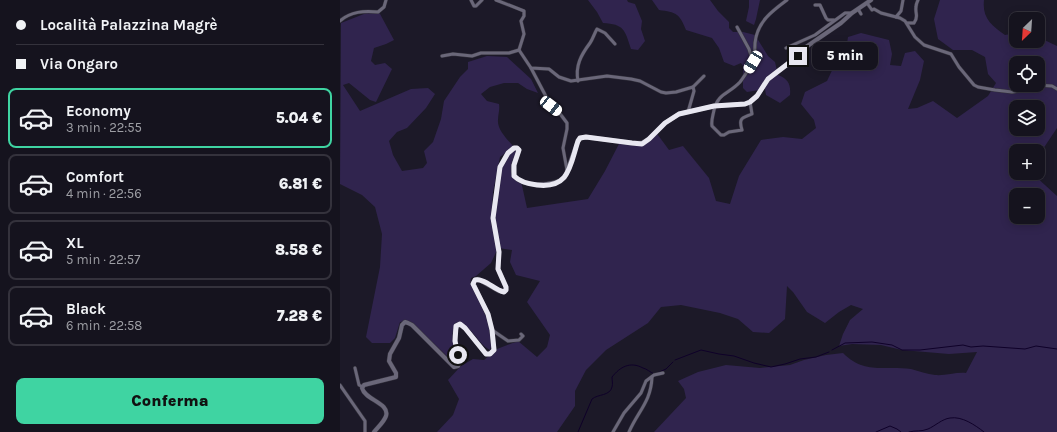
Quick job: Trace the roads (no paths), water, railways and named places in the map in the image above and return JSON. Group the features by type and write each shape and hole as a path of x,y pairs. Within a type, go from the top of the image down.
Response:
{"main road":[{"path":"374,432 385,417 386,411 382,405 362,391 363,387 396,377 396,373 390,364 389,358 399,338 402,325 406,322 412,325 452,366 456,368 459,361 455,341 455,331 460,324 486,354 492,353 494,348 492,330 487,310 473,284 475,280 481,280 499,291 504,292 506,290 498,269 499,252 493,218 500,167 508,153 514,148 519,150 514,165 516,178 532,184 545,185 562,181 565,177 580,138 586,137 642,144 669,120 679,114 714,106 745,104 750,102 757,96 768,79 794,59 806,47 871,0"}],"street":[{"path":"340,21 353,13 363,11 378,12 384,7 386,0"},
{"path":"471,0 474,6 476,6 482,0"},
{"path":"496,0 524,11 524,16 521,21 524,34 519,50"},
{"path":"750,102 752,114 744,116 740,124 742,130 721,134 712,124 714,106 717,100 722,94 740,82 753,62 757,33 764,20 770,12 787,0"},
{"path":"896,17 902,11 903,0"},
{"path":"907,23 914,23 916,20 916,7 918,0"},
{"path":"867,3 871,10 874,9 900,18 907,23 914,37 924,45 951,54 959,67 974,85 978,87 989,90 1012,92 1036,85 1052,86 1057,89"},
{"path":"816,5 820,5 828,20 836,19"},
{"path":"858,9 861,14"},
{"path":"786,48 815,35 845,13 852,13"},
{"path":"737,27 749,47 753,62"},
{"path":"578,81 578,66 597,29 605,33 615,44"},
{"path":"442,56 453,54 472,56 481,54 509,53 519,50"},
{"path":"519,50 531,68 551,106 558,111 567,123 563,152 567,172"},
{"path":"531,68 549,68 559,77 571,81 578,81 599,76 625,78 640,81 666,93 693,87 704,76"},
{"path":"688,112 694,92 693,87"},
{"path":"492,330 508,341 519,340 523,336 521,334"},
{"path":"355,368 359,385 363,387"},
{"path":"614,432 624,413 641,393 646,381 654,375 663,373"},
{"path":"629,432 647,400 652,383 652,377"},
{"path":"340,385 365,421 365,432"}],"waterway":[{"path":"832,350 845,343 872,342 892,345 902,350 920,350 963,345 971,347 983,346 1025,349 1036,346 1057,349"},
{"path":"675,360 701,350 734,356 771,367 800,359 816,357 829,352"},
{"path":"657,373 666,369 673,362"},
{"path":"578,432 592,399 611,390 612,377 618,370 626,366 634,365 644,368 654,374"},
{"path":"909,432 931,428 950,418 959,418 984,432"},
{"path":"876,432 890,426 901,432"}]}
